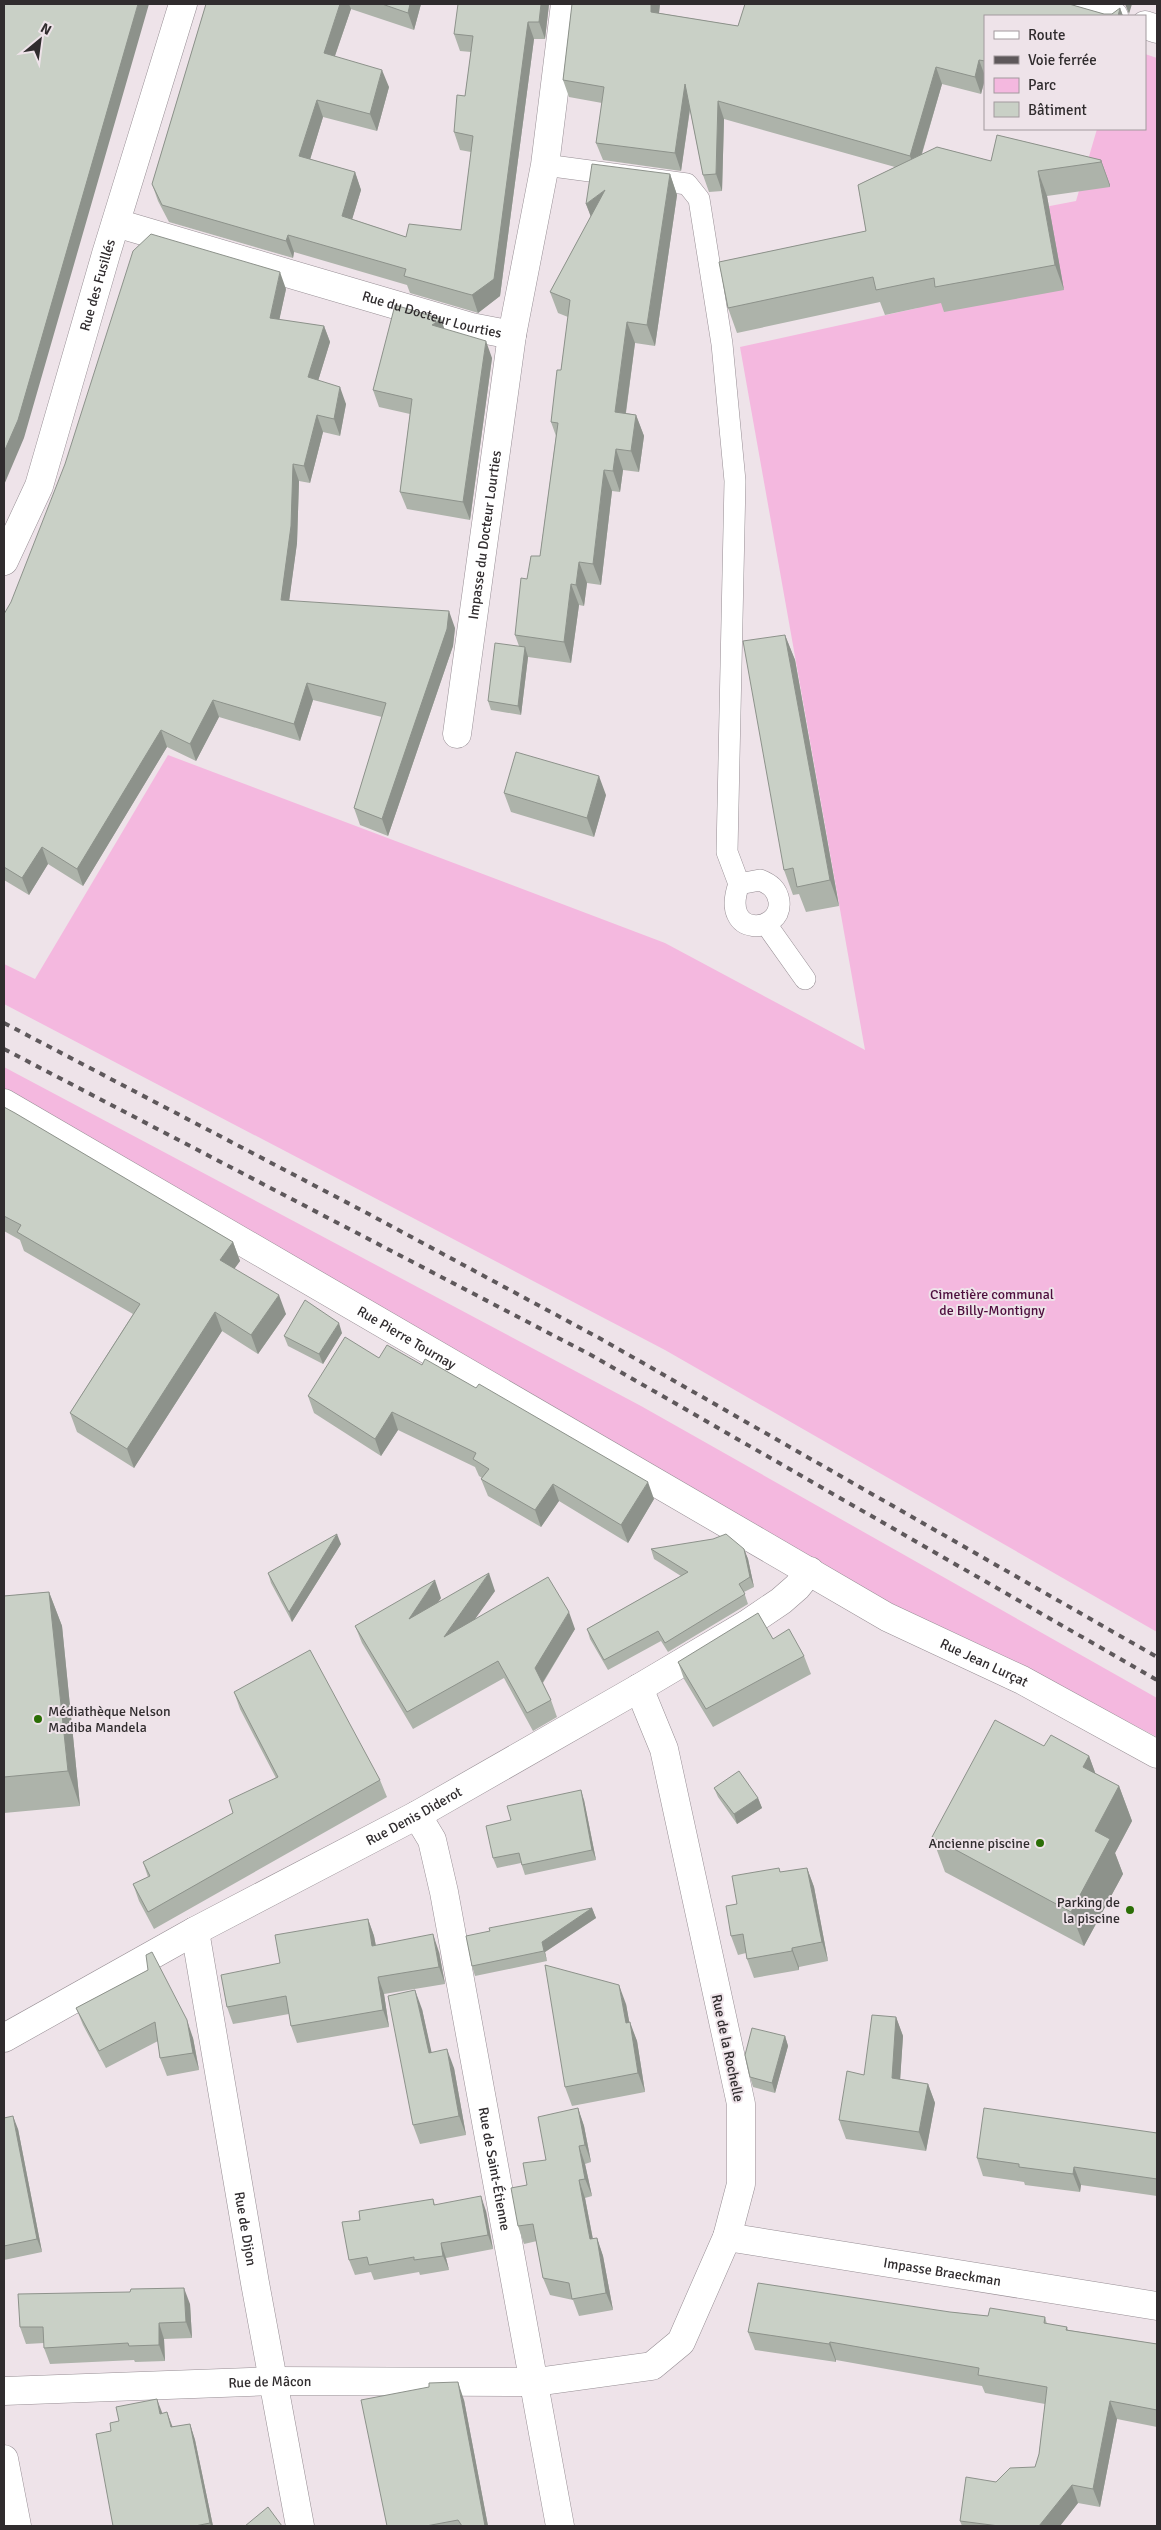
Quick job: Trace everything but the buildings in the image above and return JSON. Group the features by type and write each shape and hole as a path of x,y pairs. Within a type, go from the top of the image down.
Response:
{"street":[{"name":"Rue des Fusillés","path":"4,561 40,486 116,223 183,4"},
{"name":"Rue du Docteur Lourties","path":"116,223 471,327 512,334 545,165 565,4"},
{"path":"1072,4 1110,15"},
{"name":"Impasse du Docteur Lourties","path":"457,734 512,334"},
{"name":"Rue Pierre Tournay","path":"4,1103 810,1571"},
{"name":"Rue Denis Diderot","path":"4,2038 195,1932 417,1815 638,1688 747,1624 781,1601 797,1587 810,1571"},
{"name":"Rue Jean Lurçat","path":"810,1571 887,1617 1022,1680 1157,1754"},
{"name":"Rue de la Rochelle","path":"536,2382 652,2366 682,2342 727,2237 741,2184 741,2104 664,1749 638,1688"},
{"name":"Rue de Saint-Étienne","path":"417,1815 432,1840 444,1892 536,2382 560,2526"},
{"name":"Rue de Dijon","path":"195,1932 255,2284 300,2526"},
{"name":"Impasse Braeckman","path":"727,2237 1157,2306"},
{"name":"Rue de Mâcon","path":"4,2391 274,2381 536,2382"},
{"path":"4,2459 17,2526"}],"lane":[{"path":"545,165 687,184 699,198 722,344 735,481 727,852 740,884 734,900 735,912 742,921 754,926 766,924 775,917 780,906 778,894 771,885 760,880 740,884"},
{"path":"766,924 805,979"}],"green space":[{"name":"Cimetière communal de Billy-Montigny","path":"1146,54 1157,58 1157,1632 665,1350 4,1004 4,964 35,979 168,755 665,943 865,1050 740,347 918,308 904,234 1076,201 1097,130 1146,130"},
{"path":"4,1067 641,1406 1157,1698 1157,1737 970,1640 878,1598 4,1091"}],"railway":[{"path":"4,1023 365,1212 601,1339 1157,1657"},
{"path":"4,1049 591,1355 1157,1680"}],"place":[{"name":"Médiathèque Nelson Madiba Mandela","path":"38,1719"},
{"name":"Ancienne piscine","path":"1040,1843"},
{"name":"Parking de la piscine","path":"1130,1910"}]}
